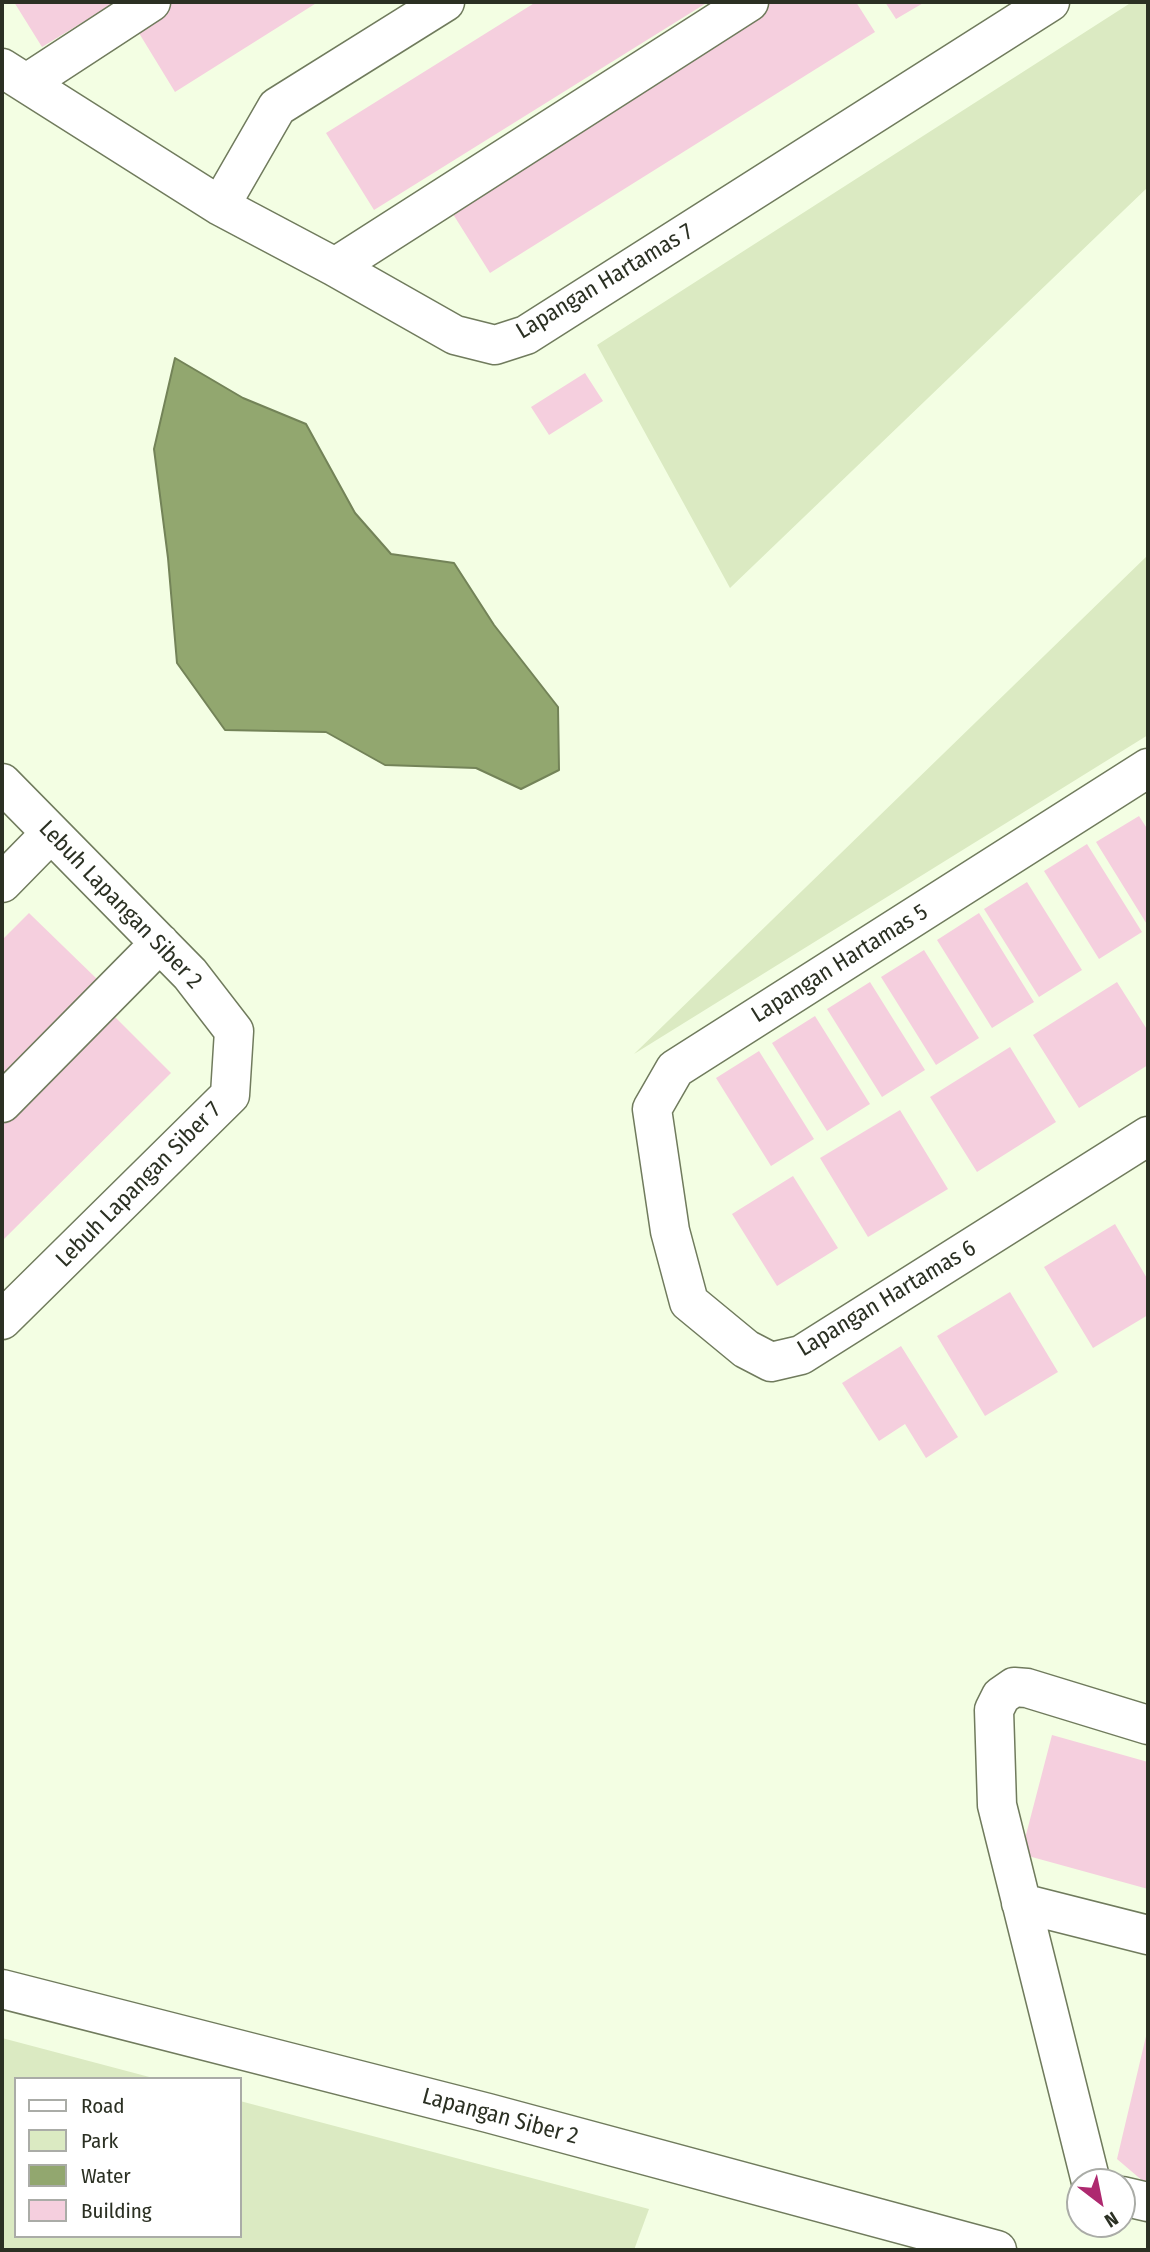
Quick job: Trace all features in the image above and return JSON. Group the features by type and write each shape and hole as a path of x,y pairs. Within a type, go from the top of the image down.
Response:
{"street":[{"path":"14,75 151,2"},
{"path":"220,206 277,107 445,2"},
{"path":"335,267 749,2"},
{"name":"Lapangan Hartamas 7","path":"14,75 220,206 455,335 495,345 526,335 1051,2"},
{"name":"Lapangan Hartamas 5","path":"670,1231 652,1108 675,1069 1148,768"},
{"name":"Lebuh Lapangan Siber 2","path":"2,783 190,974 234,1031"},
{"path":"2,883 51,833"},
{"path":"2,1103 160,943"},
{"name":"Lebuh Lapangan Siber 7","path":"2,1320 230,1095 234,1031"},
{"name":"Lapangan Hartamas 6","path":"670,1231 688,1302 746,1349 771,1362 801,1355 1148,1136"},
{"path":"1087,2168 997,1805 994,1710 1002,1696 1014,1687 1027,1688 1148,1726"},
{"path":"1021,1903 1148,1935"},
{"name":"Lapangan Siber 2","path":"2,1989 488,2113 997,2250"}],"green space":[{"path":"1132,2 1148,2 1148,187 730,588 597,345"},
{"path":"1148,555 1148,735 634,1054"},
{"path":"2,2038 149,2077 14,2077 14,2238 242,2238 242,2102 649,2209 634,2250 2,2250"}],"water":[{"path":"175,358 243,398 306,424 355,513 391,554 454,563 494,625 558,707 559,770 521,789 476,768 385,765 326,732 225,730 177,663 168,558 154,449"}],"building":[{"path":"14,2 116,2 42,47"},
{"path":"160,2 318,2 175,92 131,20"},
{"path":"536,2 708,2 374,210 326,133"},
{"path":"768,2 856,2 875,32 490,273 446,203"},
{"path":"885,2 925,2 896,19"},
{"path":"585,373 603,401 549,435 531,407"},
{"path":"1139,816 1148,830 1148,926 1096,842"},
{"path":"1087,844 1142,932 1099,959 1044,871"},
{"path":"1027,882 1082,970 1039,997 984,909"},
{"path":"29,913 98,980 2,1078 2,940"},
{"path":"979,913 1034,1002 992,1028 937,940"},
{"path":"924,950 979,1038 936,1065 881,977"},
{"path":"870,982 925,1070 882,1097 827,1009"},
{"path":"1117,982 1148,1031 1148,1065 1079,1108 1033,1035"},
{"path":"108,1010 171,1073 2,1241 2,1115"},
{"path":"815,1016 870,1104 827,1131 772,1043"},
{"path":"1010,1047 1056,1122 977,1172 930,1097"},
{"path":"759,1051 814,1139 771,1166 716,1078"},
{"path":"900,1110 948,1189 868,1237 820,1158"},
{"path":"793,1176 838,1248 777,1286 732,1214"},
{"path":"1115,1224 1148,1280 1148,1315 1093,1348 1044,1267"},
{"path":"1010,1292 1058,1372 985,1416 937,1336"},
{"path":"901,1346 958,1437 926,1458 905,1424 879,1441 842,1383"},
{"path":"1052,1735 1148,1762 1148,1889 1021,1854"},
{"path":"1148,2032 1148,2183 1136,2175 1136,2168 1128,2168 1117,2159"}]}
